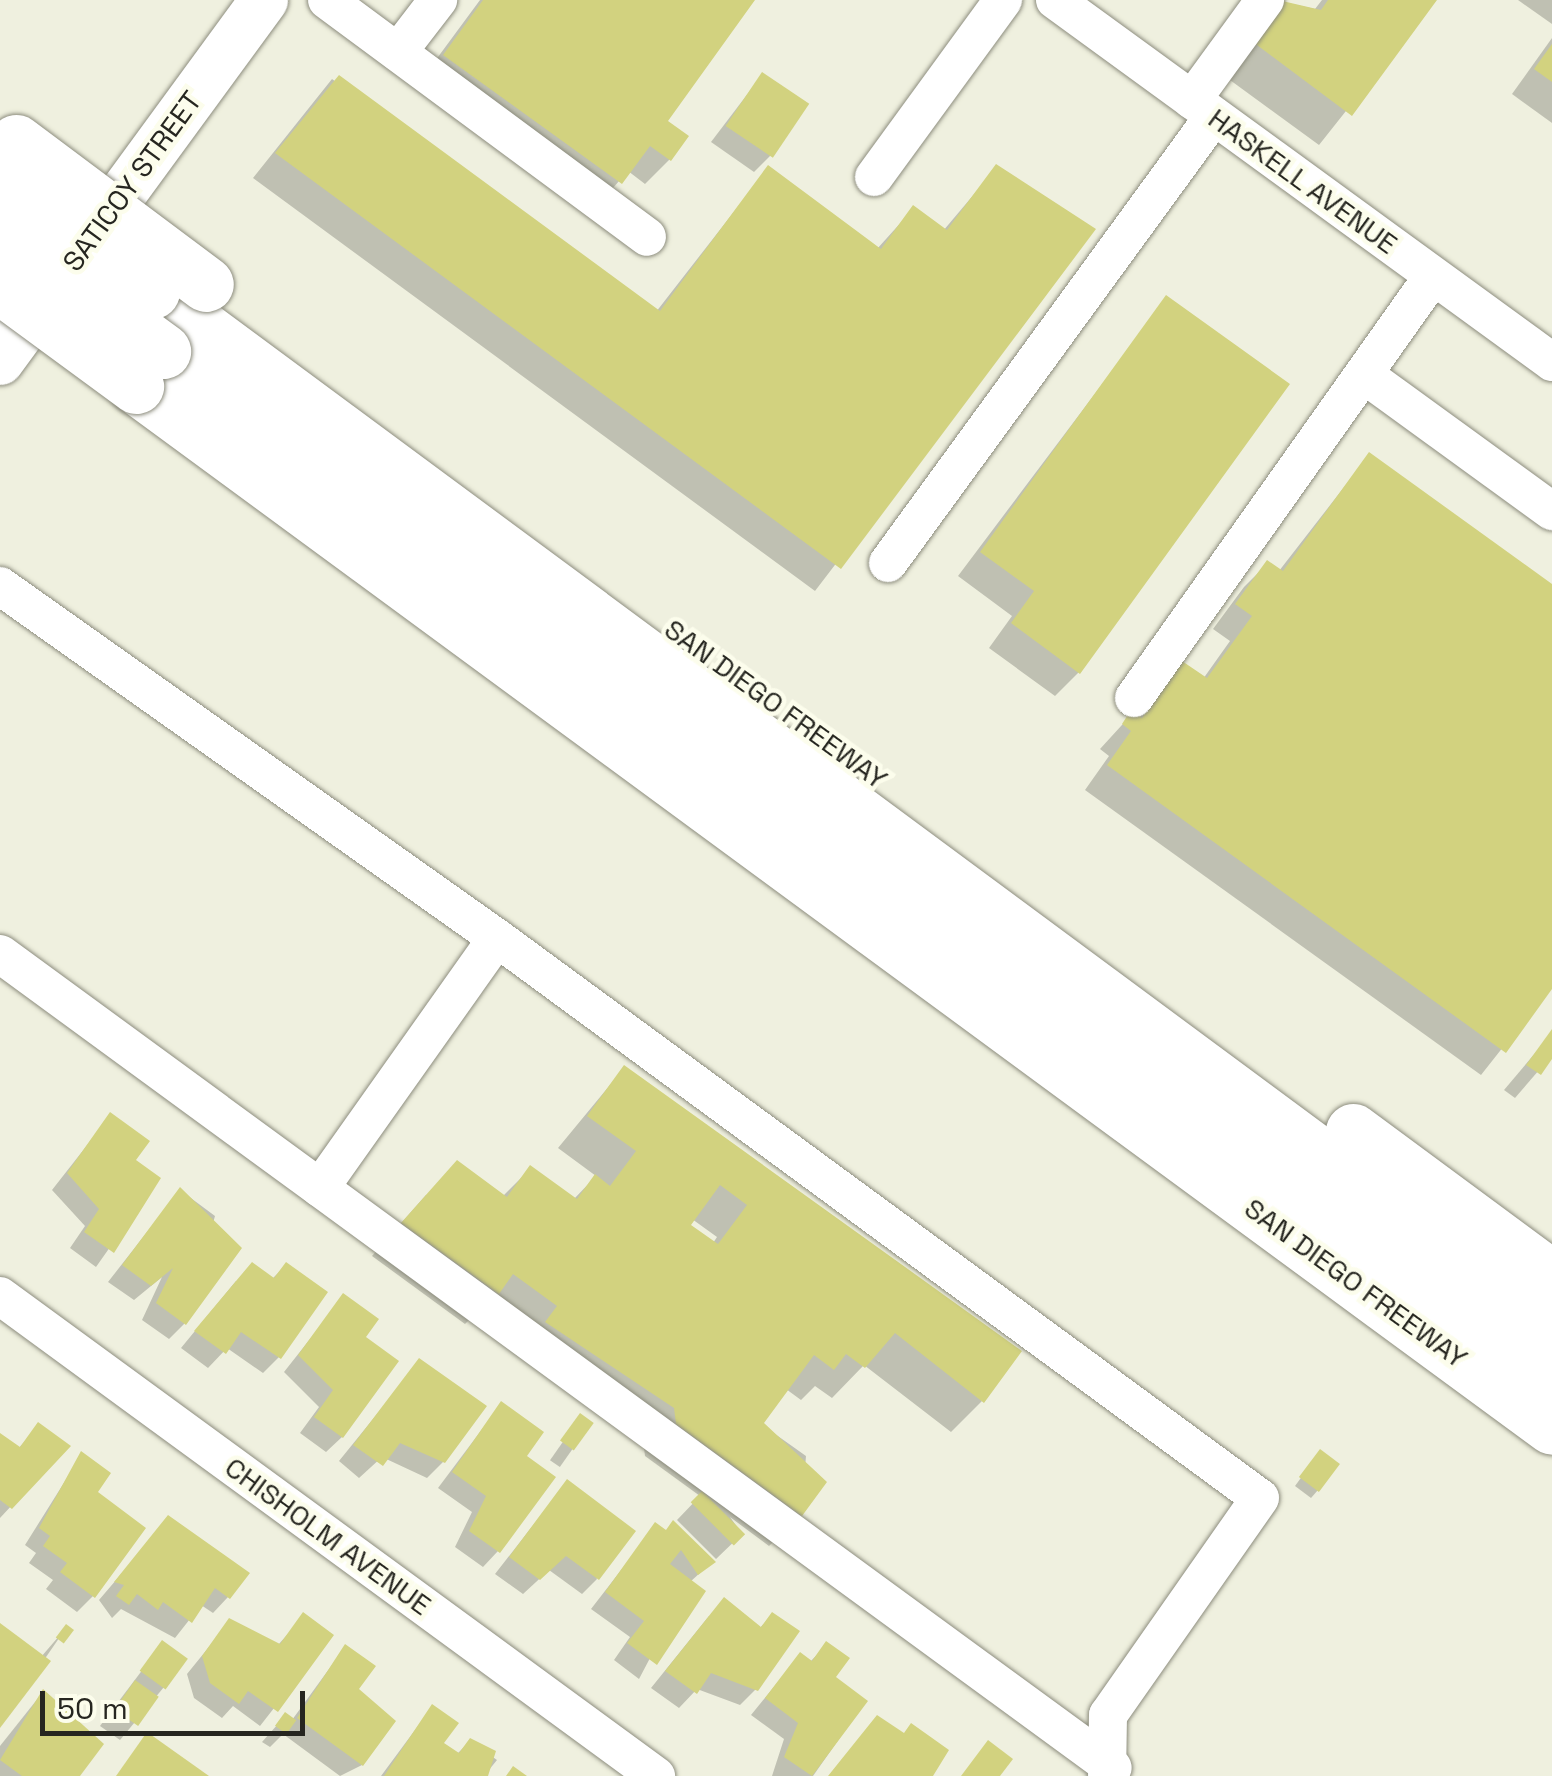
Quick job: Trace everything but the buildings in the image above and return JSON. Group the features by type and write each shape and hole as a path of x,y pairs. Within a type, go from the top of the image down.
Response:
{"highway":[{"name":"SAN DIEGO FREEWAY","path":"5,150 171,333 1552,1426"},
{"path":"0,232 171,333 1552,1326"},
{"name":"SAN DIEGO FREEWAY","path":"0,286 171,333 1552,1278"},
{"path":"171,333 1552,1379"}],"main road":[{"name":"SATICOY STREET","path":"0,362 264,0"}],"street":[{"path":"328,0 646,236"},
{"path":"398,52 438,0"},
{"path":"874,178 1003,0"},
{"name":"HASKELL AVENUE","path":"1055,0 1552,362"},
{"path":"888,563 1203,108 1264,0"},
{"path":"1134,698 1434,276"},
{"path":"1366,376 1552,511"},
{"path":"0,586 498,938 1260,1498 1108,1715 1110,1772"},
{"path":"320,1188 498,938"},
{"path":"0,954 1110,1772"},
{"name":"CHISHOLM AVENUE","path":"0,1296 656,1776"}]}
